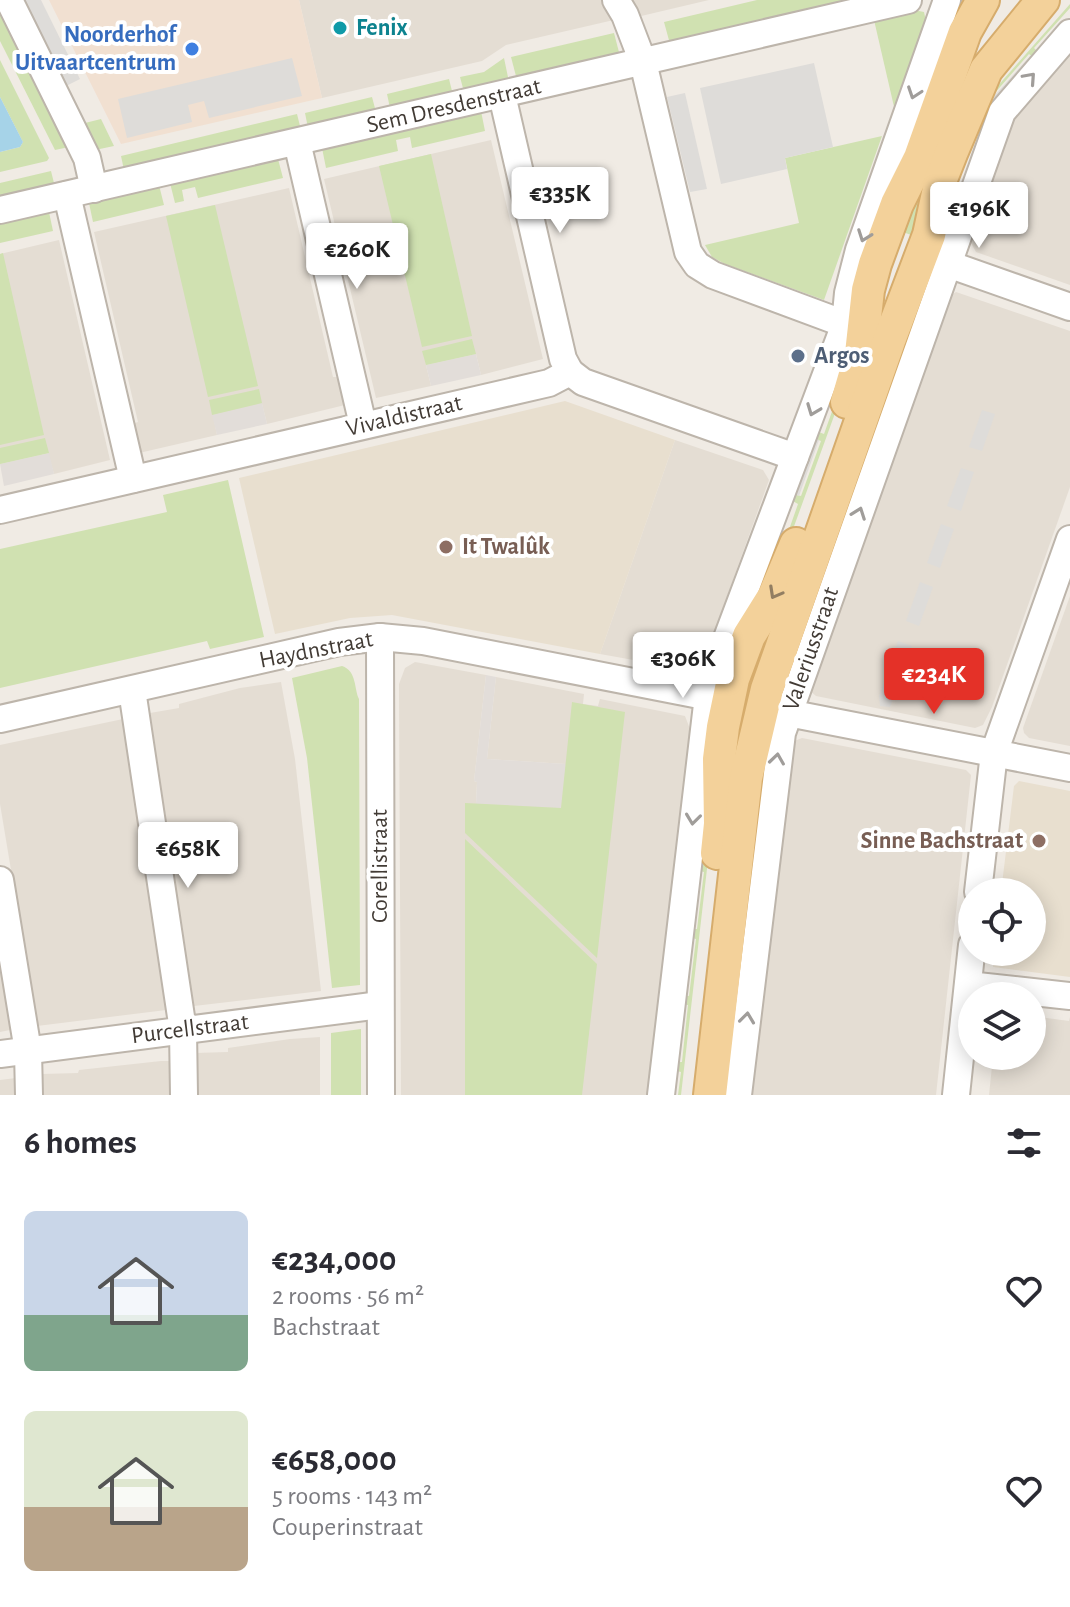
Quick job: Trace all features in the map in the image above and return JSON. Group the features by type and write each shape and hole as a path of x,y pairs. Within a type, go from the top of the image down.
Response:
{"main road":[{"name":"Valeriusstraat","path":"689,1095 720,824 720,708 737,666 748,615 774,596 786,570 861,354 864,283 920,158 965,32 983,0"},
{"name":"Valeriusstraat","path":"710,1095 752,751 770,677 929,235 949,216 941,179 979,84 1002,48 1043,0"},
{"name":"Valeriusstraat","path":"864,283 878,270 891,267 898,273 901,281 899,315"},
{"path":"720,708 725,743 732,753 743,757 752,751"}],"street":[{"path":"9,0 87,158 94,189"},
{"path":"616,0 643,62 688,252 697,265 713,275 845,324"},
{"name":"Sem Dresdenstraat","path":"0,210 908,0"},
{"name":"Valeriusstraat","path":"748,615 795,457 845,324 864,283 859,250 947,0"},
{"name":"Valeriusstraat","path":"738,1095 777,759 788,713 948,264 949,216 1010,101 1070,33"},
{"path":"502,95 563,359 570,372 583,382 795,457"},
{"path":"297,142 363,425"},
{"path":"67,195 133,479"},
{"path":"948,264 1070,307"},
{"name":"Vivaldistraat","path":"0,510 549,383 570,372"},
{"path":"980,878 994,753 1070,539"},
{"name":"Haydnstraat","path":"0,719 339,642 380,637 423,641 720,708"},
{"name":"Corellistraat","path":"380,637 381,1095"},
{"path":"132,690 183,1030 184,1095"},
{"name":"Valeriusstraat","path":"661,1095 720,708"},
{"path":"788,713 1070,768"},
{"path":"0,880 28,1051 29,1095"},
{"path":"1046,993 1070,996"},
{"name":"Purcellstraat","path":"0,1054 380,1005"},
{"path":"956,1095 959,1070"}],"shaded area":[{"path":"21,0 41,0 80,79 64,87"},
{"name":"Noorderhof Uitvaartcentrum","path":"49,0 299,0 322,98 121,144"},
{"path":"299,0 606,0 618,19 506,45 482,61 322,98"},
{"path":"626,0 709,0 637,17"},
{"path":"1070,54 1070,285 976,252 970,241 1015,114"},
{"path":"1031,55 1038,61 989,129 980,126 995,95"},
{"path":"292,58 302,96 209,118 204,101 188,105 192,122 127,138 118,99"},
{"path":"814,63 833,147 785,158 787,169 721,184 700,88"},
{"path":"685,93 707,189 690,192 667,97"},
{"path":"491,140 543,359 481,375 476,354 426,365 431,386 376,398 324,179"},
{"path":"289,188 333,377 338,377 345,405 267,424 262,404 213,415 217,435 139,453 132,424 138,422 94,232"},
{"path":"59,240 110,460 54,474 48,453 0,464 0,254"},
{"path":"956,292 1070,331 1070,487 992,707 983,725 975,728 816,696 809,690 950,296"},
{"path":"476,354 481,375 431,386 426,365"},
{"name":"It Twalûk","path":"565,401 675,440 600,654 392,615 350,618 275,634 239,478"},
{"path":"262,403 267,424 217,435 212,415"},
{"path":"982,410 995,414 982,451 969,447"},
{"path":"811,437 819,440 799,496 791,493"},
{"path":"675,440 763,470 769,480 702,666 695,671 600,654"},
{"path":"49,453 54,474 4,486 0,464"},
{"path":"961,468 974,472 961,511 947,506"},
{"path":"941,524 954,529 940,568 927,563"},
{"path":"920,582 933,587 919,626 906,621"},
{"path":"1070,596 1070,746 1029,738 1023,728"},
{"path":"898,641 912,646 890,707 880,706 879,696"},
{"path":"415,662 486,675 474,781 477,782 476,803 565,764 487,759 496,677 584,694 583,704 598,706 600,699 685,716 690,729 647,1095 401,1095 399,684 405,668"},
{"path":"486,675 496,677 487,759 566,764 561,808 476,804 477,782 474,781"},
{"path":"281,682 295,759 321,991 194,1006 150,713 179,708 179,704 240,688"},
{"path":"123,719 167,1007 166,1010 37,1026 0,804 0,745"},
{"path":"802,738 966,770 971,775 936,1095 751,1095 792,742"},
{"name":"Sinne Bachstraat","path":"1019,781 1070,791 1070,977 993,967 1046,966 1046,878 1003,878 1014,786"},
{"path":"0,960 11,1025 10,1030 0,1032"},
{"path":"1070,1017 1070,1095 989,1095 992,1070 1046,1070 1046,1018 1069,1021"},
{"path":"320,1037 320,1095 196,1095 195,1053 228,1052 228,1048"},
{"path":"170,1061 170,1095 43,1095 42,1074 78,1073 79,1070"},
{"path":"16,1078 17,1095 0,1095 0,1080"}],"green space":[{"path":"757,0 856,0 670,44 664,22"},
{"path":"1070,4 1070,8 1034,48 1040,54 1035,59 1029,54 994,94 979,125 986,128 984,135 976,132 957,187 967,191 966,195 952,191 988,97"},
{"path":"0,6 69,147 55,150 0,41"},
{"path":"914,10 924,12 927,26 895,111 874,20"},
{"path":"614,33 620,56 517,80 511,57"},
{"path":"504,58 509,82 464,92 460,77 484,72"},
{"path":"0,60 49,158 0,172 0,152 20,147 23,142 0,97"},
{"path":"449,79 453,95 390,108 387,94"},
{"path":"372,97 376,112 308,128 305,113"},
{"path":"481,111 485,131 412,148 410,137 396,140 398,151 326,168 322,148"},
{"path":"297,114 301,130 124,170 121,156"},
{"path":"101,119 114,146 95,150 81,124"},
{"path":"882,136 824,300 712,257 705,245 799,223 785,158"},
{"path":"431,154 472,336 422,347 379,166"},
{"path":"278,159 283,178 198,198 195,187 182,190 184,201 175,203 170,183"},
{"path":"51,171 55,187 0,199 0,183"},
{"path":"159,185 164,205 93,222 89,203"},
{"path":"911,192 922,196 919,238 895,229"},
{"path":"215,205 258,386 208,397 166,216"},
{"path":"49,212 53,231 0,243 0,222"},
{"path":"3,253 44,435 0,445 0,254"},
{"path":"472,339 476,354 426,365 422,351"},
{"path":"846,383 780,565 767,591 757,587 777,539 785,541 798,504 791,500 793,494 801,496 821,441 813,438 816,431 824,434 840,389"},
{"path":"259,389 262,403 212,415 209,400"},
{"path":"45,438 49,453 0,464 0,448"},
{"path":"228,480 264,637 210,649 207,641 0,688 0,549 167,512 163,495"},
{"path":"342,666 353,676 359,699 360,985 332,988 307,758 292,678"},
{"path":"572,702 625,712 597,958 465,833 465,803 561,808"},
{"path":"711,834 681,1095 678,1095 681,1072 673,1070 674,1062 682,1062 688,1005 680,1004 681,995 689,996 696,939 688,937 689,929 697,929 704,872 696,870 697,862 705,862"},
{"path":"465,839 597,964 582,1095 465,1095"},
{"path":"361,1029 361,1095 331,1095 331,1033"}],"water":[{"path":"0,97 23,142 20,147 0,152"}],"place":[{"name":"Fenix","path":"340,28"},
{"name":"Noorderhof Uitvaartcentrum","path":"192,49"},
{"name":"Argos","path":"798,356"},
{"name":"It Twalûk","path":"446,547"},
{"name":"Sinne Bachstraat","path":"1039,841"}]}
